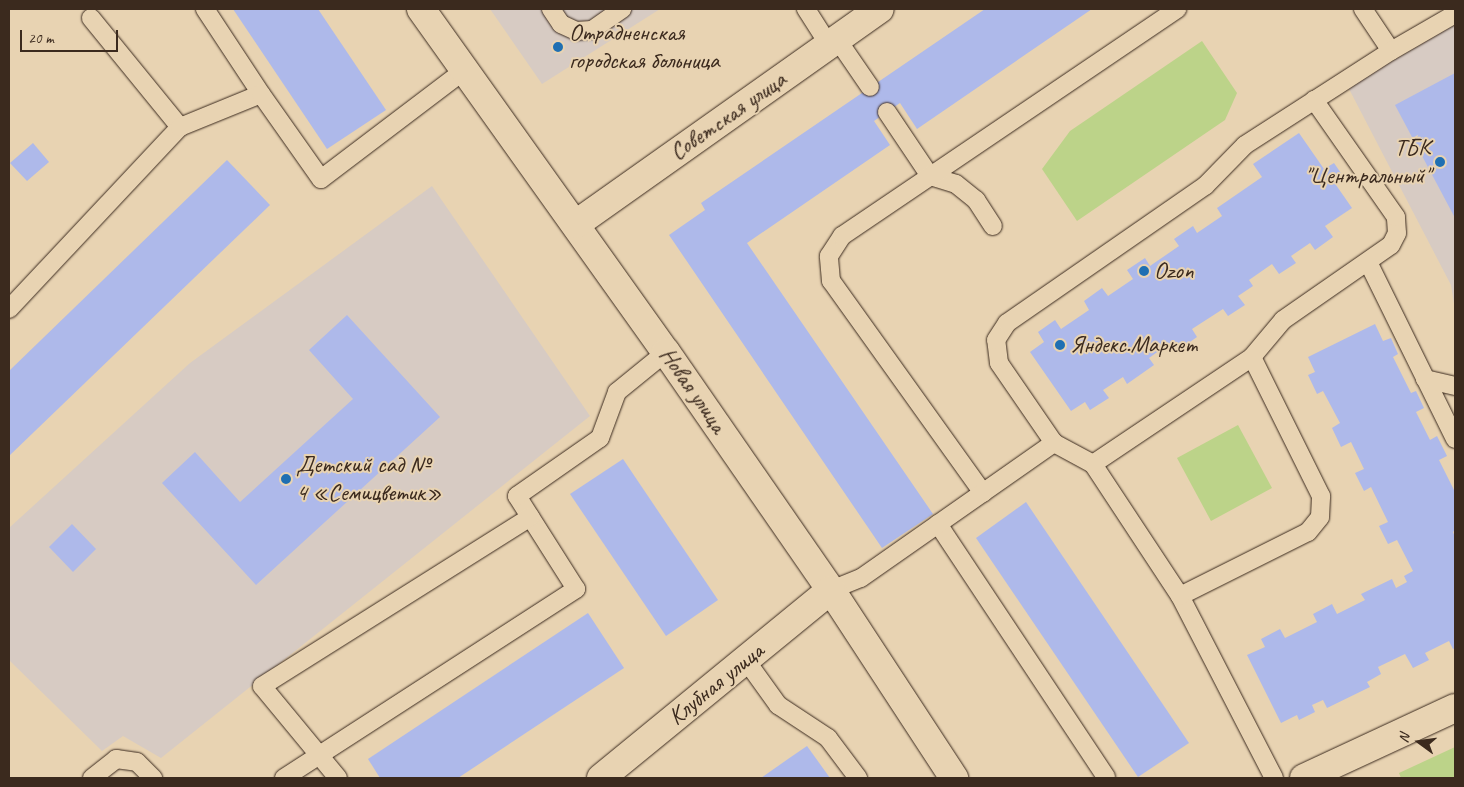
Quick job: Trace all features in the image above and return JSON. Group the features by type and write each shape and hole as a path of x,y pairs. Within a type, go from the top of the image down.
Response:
{"street":[{"name":"Новая улица","path":"422,9 666,352 830,590 954,778"},
{"name":"Советская улица","path":"576,224 880,9"},
{"name":"Клубная улица","path":"601,778 830,590"},
{"path":"1304,778 1455,708"}],"lane":[{"path":"206,9 320,180 466,69"},
{"path":"551,9 562,24 576,31 592,30 622,9"},
{"path":"806,9 870,87"},
{"path":"984,493 831,281 829,256 842,236 1177,9"},
{"path":"1363,9 1391,51"},
{"path":"1274,778 1180,596 1093,464 1054,443 999,363 996,340 1007,323 1205,186 1245,145 1391,51 1455,14"},
{"path":"91,18 180,127"},
{"path":"9,309 180,127 261,94"},
{"path":"1093,464 1252,357 1283,320 1391,246 1397,233 1396,217 1314,100"},
{"path":"887,112 930,176 956,184 976,200 993,226"},
{"path":"1368,262 1455,440"},
{"path":"284,778 576,589 517,496 600,438 617,392 666,352"},
{"path":"1180,596 1308,532 1320,517 1320,496 1252,357"},
{"path":"1425,379 1455,386"},
{"path":"830,590 861,578 1054,443"},
{"path":"338,778 262,686 530,517"},
{"path":"938,524 1106,777"},
{"path":"745,659 778,705 828,738 858,778"},
{"path":"92,778 116,760 137,762 153,778"}],"shaded area":[{"name":"Отрадненская городская больница","path":"490,9 660,9 542,84"},
{"path":"1455,24 1455,310 1451,285 1348,87"},
{"name":"Детский сад № 4 «Семицветик»","path":"432,186 590,416 161,758 123,736 102,751 9,660 9,528 190,363"}],"green space":[{"path":"1202,41 1237,93 1225,120 1077,221 1042,169 1070,131"},
{"path":"1238,425 1272,488 1211,521 1177,458"},
{"path":"1455,747 1455,778 1401,778 1399,773"}],"building":[{"path":"233,9 318,9 386,110 327,149"},
{"path":"985,9 1092,9 917,129 900,103 874,121 890,145 747,243 933,514 882,548 669,235 705,210 701,203"},
{"name":"ТБК \"Центральный\"","path":"1455,73 1455,218 1395,105"},
{"path":"1299,133 1324,169 1334,163 1345,179 1336,185 1352,208 1325,226 1333,237 1315,250 1310,243 1291,256 1296,263 1279,274 1272,264 1249,280 1253,286 1238,296 1245,305 1228,316 1223,309 1192,329 1197,337 1180,349 1174,340 1149,358 1154,365 1127,384 1123,377 1103,390 1109,398 1090,410 1085,402 1071,411 1030,352 1044,342 1038,332 1055,320 1061,329 1089,310 1084,301 1102,288 1108,296 1133,279 1127,270 1145,258 1150,266 1179,246 1174,239 1193,226 1197,233 1222,216 1217,208 1262,177 1253,164"},
{"path":"33,143 49,162 27,181 10,163"},
{"path":"227,160 270,205 9,456 9,371"},
{"path":"347,315 440,417 256,585 162,483 195,452 240,502 353,399 309,350"},
{"path":"1375,324 1383,341 1391,338 1398,354 1393,357 1411,393 1416,391 1424,408 1416,412 1430,440 1437,436 1447,456 1439,460 1455,492 1455,530 1453,532 1455,537 1455,648 1453,649 1449,641 1425,653 1429,660 1413,668 1405,654 1378,667 1381,674 1367,682 1370,687 1327,708 1323,700 1312,705 1315,712 1299,720 1297,715 1281,723 1247,655 1265,647 1261,639 1280,629 1285,638 1317,622 1313,614 1332,604 1337,614 1365,600 1361,594 1392,579 1396,588 1407,582 1404,576 1413,571 1397,540 1388,544 1379,526 1388,522 1371,487 1364,491 1355,473 1364,469 1351,442 1341,447 1332,428 1340,423 1323,391 1317,394 1308,375 1315,372 1308,357"},
{"path":"623,459 718,600 666,636 570,494"},
{"path":"1026,502 1189,743 1138,777 976,538"},
{"path":"72,524 96,549 73,572 49,547"},
{"path":"588,613 624,668 458,778 380,778 368,759"},
{"path":"807,746 830,778 761,778 788,759"}],"place":[{"name":"Отрадненская городская больница","path":"558,47"},
{"name":"ТБК \"Центральный\"","path":"1440,162"},
{"name":"Ozon","path":"1144,271"},
{"name":"Яндекс.Маркет","path":"1060,345"},
{"name":"Детский сад № 4 «Семицветик»","path":"286,479"}]}
